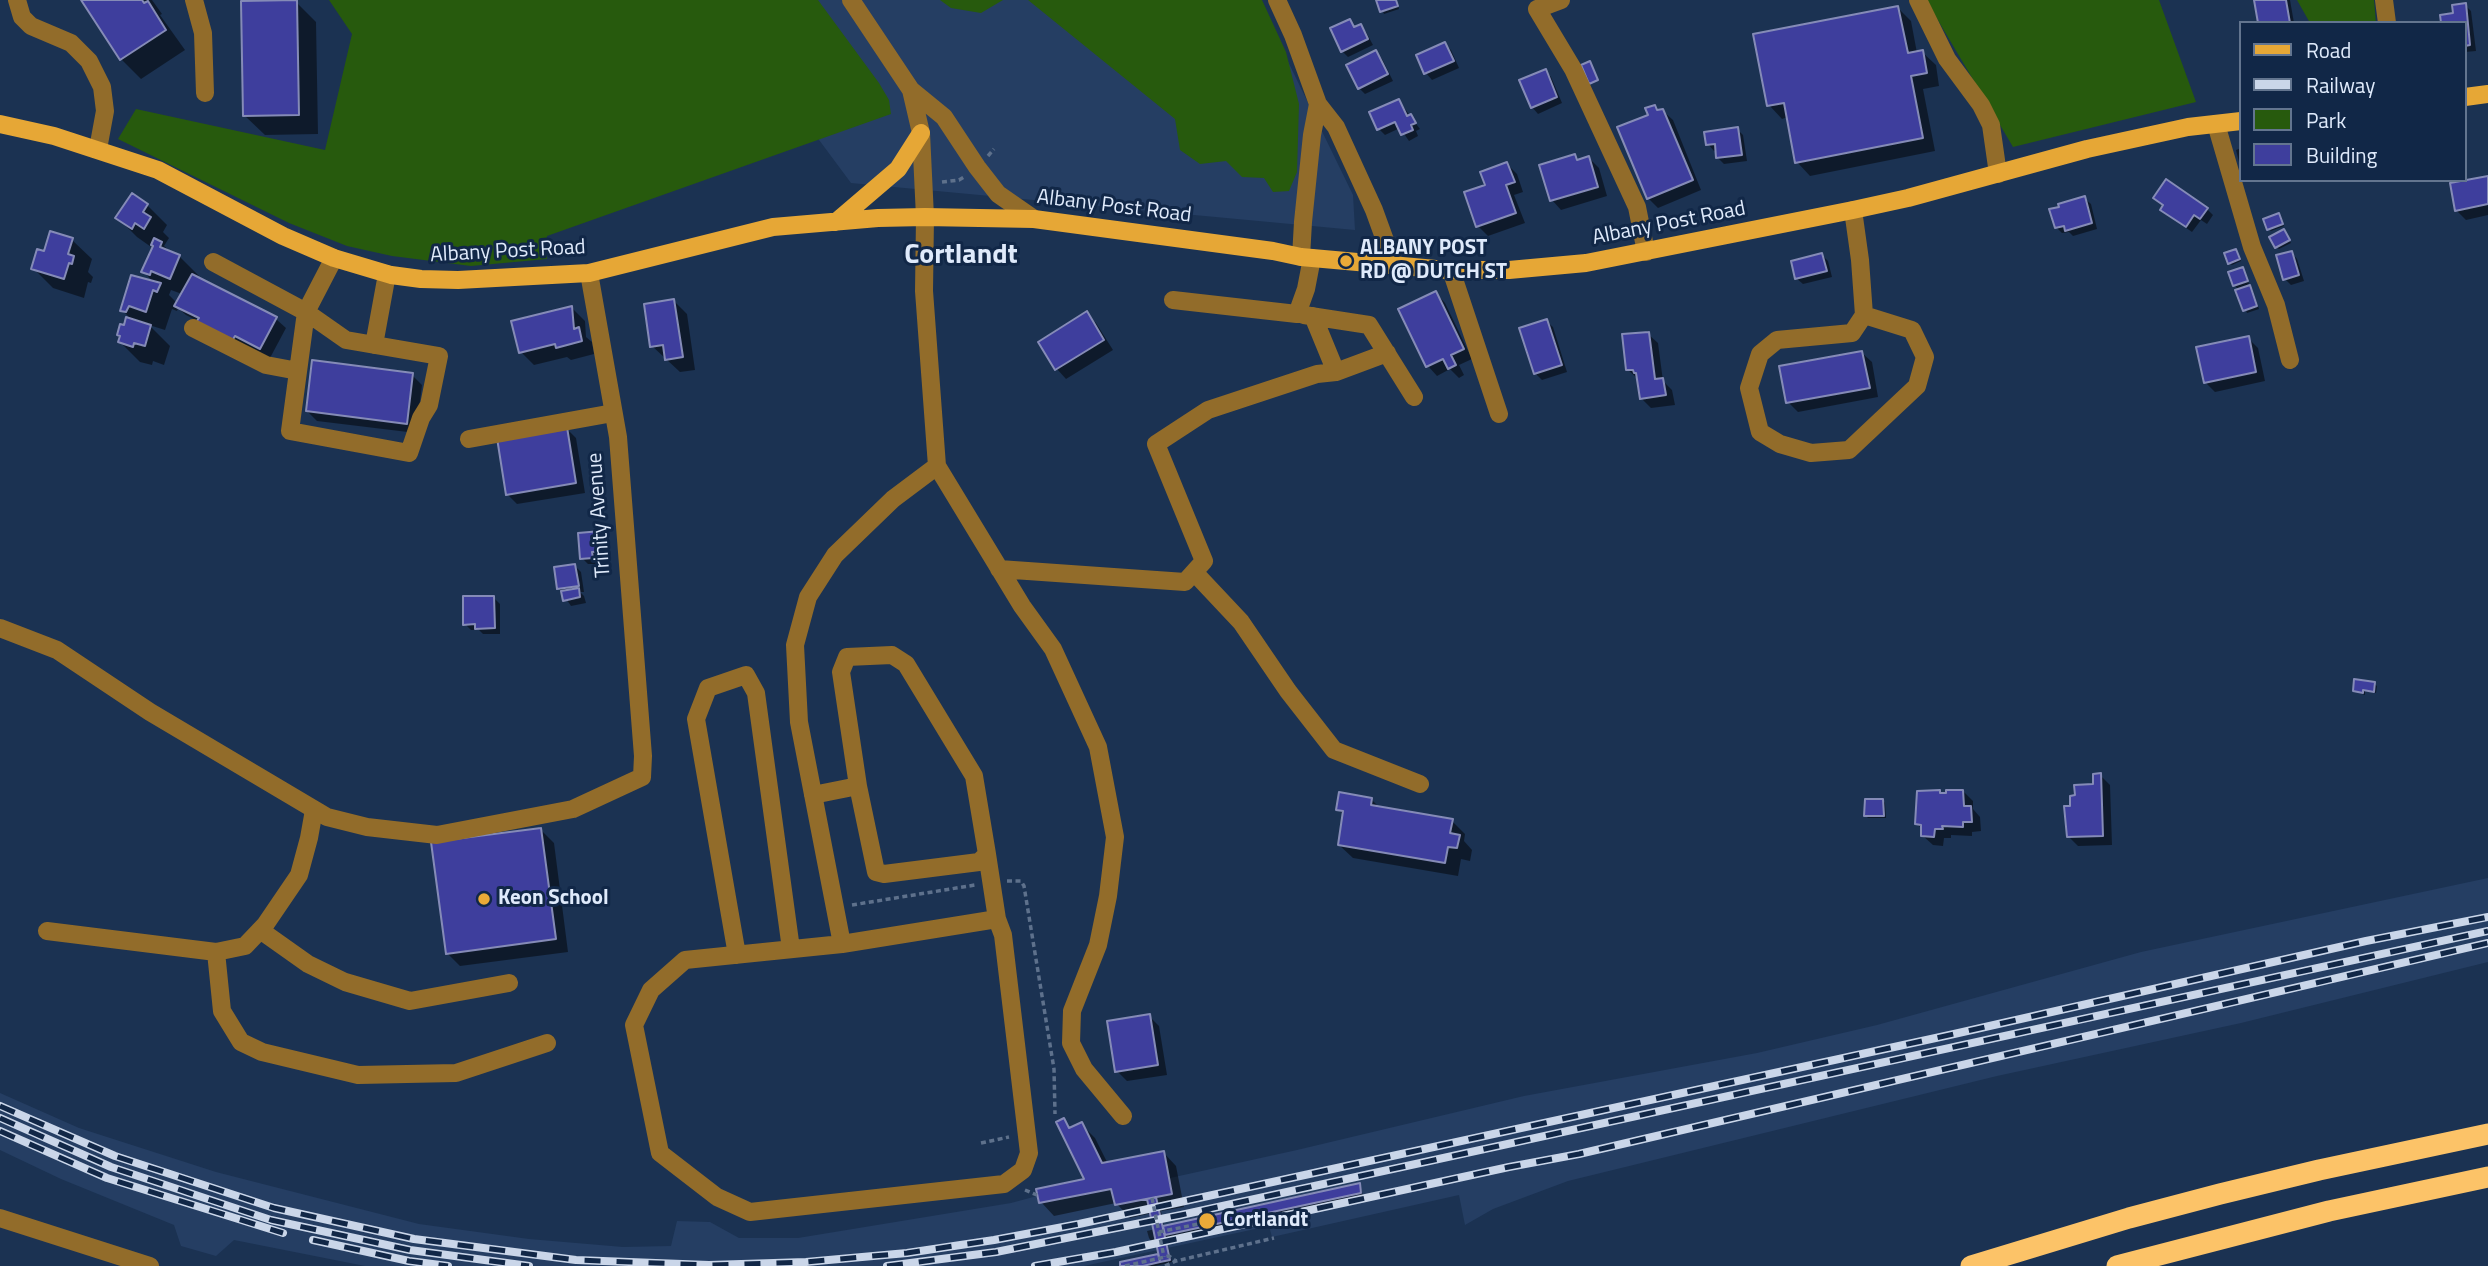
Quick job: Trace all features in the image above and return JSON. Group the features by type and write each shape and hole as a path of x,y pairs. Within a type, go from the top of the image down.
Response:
{"highway":[{"path":"1971,1266 2129,1218 2207,1198 2331,1167 2488,1134"},
{"path":"2117,1266 2329,1211 2488,1177"}],"main road":[{"path":"2467,97 2488,94"},
{"name":"Albany Post Road","path":"0,124 54,136 158,170 283,236 334,258 387,274 421,279 458,280 589,273 772,227 925,217 1034,219 1273,251 1307,258 1451,270 1509,270 1573,264 1646,252 1853,210 2087,149 2188,127 2240,121"},
{"path":"836,222 898,169 921,133"}],"street":[{"path":"17,0 22,17 31,26 71,43 89,61 102,87 105,111 98,149"},
{"path":"194,0 203,33 205,93"},
{"path":"851,0 911,90 944,117 998,194 1034,219"},
{"path":"1277,0 1318,104 1336,127 1374,210 1394,265"},
{"path":"1561,0 1537,9 1573,69 1637,206 1646,252"},
{"path":"1918,0 1947,59 1981,105 1992,125 1997,174"},
{"path":"2384,0 2387,21"},
{"path":"911,90 921,133 925,217 924,291 937,466 999,569 1054,649 1098,747 1115,837 1108,897 1098,945 1072,1011 1071,1043 1084,1069 1123,1116"},
{"path":"1318,104 1312,135 1305,315 1336,372"},
{"path":"2216,124 2252,247 2276,305 2290,360"},
{"path":"1853,210 1864,315 1852,333 1777,340 1760,354 1749,388 1760,432 1780,444 1811,453 1849,450 1917,386 1925,357 1912,330 1864,315"},
{"path":"213,262 306,312 346,340 439,356 429,405 421,418 410,453 290,431 306,312 334,258"},
{"path":"1451,270 1499,414"},
{"name":"Trinity Avenue","path":"314,810 327,817 367,827 437,835 573,809 642,777 643,756 618,437 589,273"},
{"path":"374,345 387,274"},
{"path":"1173,300 1369,325 1414,397"},
{"path":"193,328 266,365 298,372"},
{"path":"999,569 1185,582 1204,561 1156,444 1208,410 1387,354"},
{"path":"469,439 613,413"},
{"path":"842,944 798,710 795,645 808,597 835,555 893,499 937,466"},
{"path":"1194,572 1241,622 1288,691 1334,750 1420,784"},
{"path":"0,628 57,650 150,712 314,810 299,876 260,930 245,946 216,952 47,930"},
{"path":"986,854 979,862 884,874 876,872 858,786 841,672 847,657 892,655 906,664 974,776 997,919 1003,935 1029,1153 1023,1170 1004,1184 750,1212 717,1197 660,1153 634,1025 651,990 685,960 842,944 997,919"},
{"path":"737,955 696,719 708,688 747,676 757,693 791,949"},
{"path":"813,795 858,786"},
{"path":"260,930 308,964 345,982 410,1001 509,983"},
{"path":"216,952 222,1011 241,1042 262,1052 358,1075 456,1073 547,1042"},
{"path":"0,1218 150,1266"}],"path":[{"path":"943,182 959,180 970,173"},
{"path":"1004,881 1021,881 1024,886 1054,1069 1055,1114"},
{"path":"852,905 981,884"},
{"path":"981,1143 1008,1137"},
{"path":"1020,1187 1037,1195"},
{"path":"1152,1198 1167,1257"},
{"path":"1159,1232 1203,1223"},
{"path":"1165,1266 1176,1261 1274,1238"},
{"path":"1125,1266 1167,1257 1176,1261"}],"shaded area":[{"path":"722,0 1258,0 1353,195 1355,230 851,183 730,20"},
{"path":"2488,878 2488,962 2241,1023 1997,1076 1568,1181 1493,1209 1465,1225 1459,1195 1272,1237 1269,1226 1084,1266 365,1266 234,1240 216,1256 181,1246 174,1225 61,1179 0,1150 0,1093 79,1128 216,1172 419,1224 529,1239 623,1247 671,1246 677,1221 710,1222 739,1238 798,1238 1011,1203 1037,1196 1036,1189 1084,1179 1056,1122 1064,1118 1069,1128 1082,1122 1102,1163 1164,1151 1170,1178 1524,1096 1757,1053 1877,1025 2141,952"}],"green space":[{"path":"329,0 818,0 879,83 889,100 891,114 547,236 547,259 471,266 392,256 347,246 289,223 118,139 136,109 325,150 352,34"},
{"path":"940,0 1003,0 981,13 951,8"},
{"path":"1028,0 1262,0 1286,52 1299,104 1297,172 1289,191 1273,192 1264,178 1242,177 1226,161 1200,164 1180,150 1175,119"},
{"path":"1926,0 2159,0 2196,102 2013,147"},
{"path":"2297,0 2374,0 2376,21 2309,21"}],"building":[{"path":"81,0 148,1 166,30 120,60"},
{"path":"297,0 299,115 243,116 241,1"},
{"path":"1376,0 1396,0 1398,6 1380,12"},
{"path":"2254,0 2286,0 2290,21 2258,21"},
{"path":"2466,3 2470,45 2467,46 2467,21 2441,21 2440,15 2453,13 2452,5"},
{"path":"1898,6 1908,53 1923,50 1927,73 1911,76 1923,138 1795,163 1784,103 1767,106 1753,34"},
{"path":"1350,19 1354,27 1361,24 1368,39 1341,52 1330,28"},
{"path":"1445,42 1454,61 1424,74 1416,55"},
{"path":"1376,50 1388,74 1358,89 1346,65"},
{"path":"1590,61 1598,80 1589,84 1581,65"},
{"path":"1546,69 1557,97 1531,108 1519,80"},
{"path":"1399,99 1407,116 1411,114 1416,123 1411,125 1413,130 1401,135 1395,122 1377,130 1369,112"},
{"path":"1655,105 1657,110 1663,109 1693,180 1647,199 1617,127 1648,115 1645,108"},
{"path":"1738,127 1742,155 1716,158 1715,144 1706,145 1704,132"},
{"path":"1575,154 1577,160 1589,156 1598,187 1550,201 1539,165"},
{"path":"1507,162 1515,182 1506,185 1516,213 1476,227 1464,192 1485,185 1480,172"},
{"path":"2488,176 2488,204 2455,211 2450,183"},
{"path":"2166,179 2208,208 2200,219 2194,215 2186,227 2160,210 2163,205 2153,198"},
{"path":"132,193 148,204 143,212 151,217 144,229 135,223 132,229 115,218"},
{"path":"2085,196 2092,223 2065,231 2064,226 2055,228 2049,209"},
{"path":"2279,213 2283,224 2267,230 2263,219"},
{"path":"2284,229 2290,240 2275,248 2269,237"},
{"path":"50,231 73,238 68,254 74,256 64,279 31,269 37,249 44,251"},
{"path":"154,238 162,242 160,247 180,255 170,279 151,271 150,275 141,272"},
{"path":"2236,249 2240,259 2228,264 2224,253"},
{"path":"2292,251 2299,275 2283,280 2276,255"},
{"path":"1822,253 1827,271 1795,279 1791,261"},
{"path":"2243,267 2248,281 2233,286 2228,272"},
{"path":"192,274 277,317 260,349 235,336 232,341 196,322 199,318 174,306"},
{"path":"131,275 161,283 157,292 153,290 146,312 129,306 126,312 120,311"},
{"path":"2250,285 2257,306 2243,311 2235,290"},
{"path":"1436,291 1464,349 1451,355 1456,365 1448,369 1443,359 1426,367 1398,309"},
{"path":"674,299 683,357 665,360 663,345 650,347 644,304"},
{"path":"572,306 574,329 579,327 582,341 556,348 555,344 519,353 511,321"},
{"path":"1087,311 1104,340 1055,370 1038,342"},
{"path":"126,317 151,325 145,346 134,343 133,347 118,342 120,324 124,325"},
{"path":"1547,319 1562,365 1534,374 1519,328"},
{"path":"1649,332 1655,379 1663,378 1666,395 1640,399 1636,373 1626,370 1622,334"},
{"path":"2249,336 2256,372 2204,383 2196,347"},
{"path":"1862,351 1870,388 1786,403 1779,366"},
{"path":"312,360 413,373 407,424 306,411"},
{"path":"567,427 576,483 506,495 497,438"},
{"path":"601,531 603,551 592,552 593,558 580,559 578,533"},
{"path":"575,564 579,586 557,589 554,567"},
{"path":"579,588 580,597 563,601 561,591"},
{"path":"463,596 494,596 495,628 475,629 475,624 463,625"},
{"path":"2354,679 2375,682 2374,692 2353,691"},
{"path":"2101,773 2103,836 2067,837 2064,806 2070,806 2070,796 2075,795 2074,785 2093,784 2093,774"},
{"path":"1940,790 1940,793 1946,793 1946,790 1963,790 1964,806 1971,806 1972,822 1963,822 1963,827 1942,826 1943,829 1935,829 1934,837 1921,836 1921,825 1915,824 1917,791"},
{"path":"1339,792 1372,798 1371,805 1453,819 1450,833 1460,835 1457,848 1448,847 1445,863 1338,845 1343,811 1336,810"},
{"path":"1865,799 1883,799 1884,816 1864,816"},
{"path":"541,828 556,939 446,954 431,842"},
{"path":"1150,1014 1158,1065 1115,1072 1107,1021"},
{"name":"Cortlandt","path":"1064,1118 1069,1128 1082,1122 1102,1163 1164,1151 1172,1194 1115,1205 1111,1189 1039,1203 1036,1189 1084,1179 1056,1122"},
{"path":"1360,1183 1361,1193 1165,1235 1163,1226"},
{"path":"1156,1197 1170,1260 1160,1262 1147,1199"},
{"path":"1158,1254 1160,1262 1143,1266 1120,1266 1120,1262"}],"railway":[{"path":"0,1106 115,1156 274,1208 414,1239 576,1260 709,1265 806,1262 907,1253 1079,1224 1954,1034 2366,941 2488,917"},
{"path":"887,1266 996,1252 1181,1215 2488,931"},
{"path":"1035,1266 1116,1252 1579,1154 2488,943"},
{"path":"0,1118 111,1167 271,1220 410,1250 529,1266"},
{"path":"0,1131 107,1178 283,1233"},
{"path":"313,1240 409,1261 448,1266"}],"place":[{"name":"ALBANY POST RD @ DUTCH ST","path":"1346,261"},
{"name":"Keon School","path":"484,899"},
{"name":"Cortlandt","path":"1207,1221"}],"district":[{"name":"Cortlandt","path":"961,256"}]}
